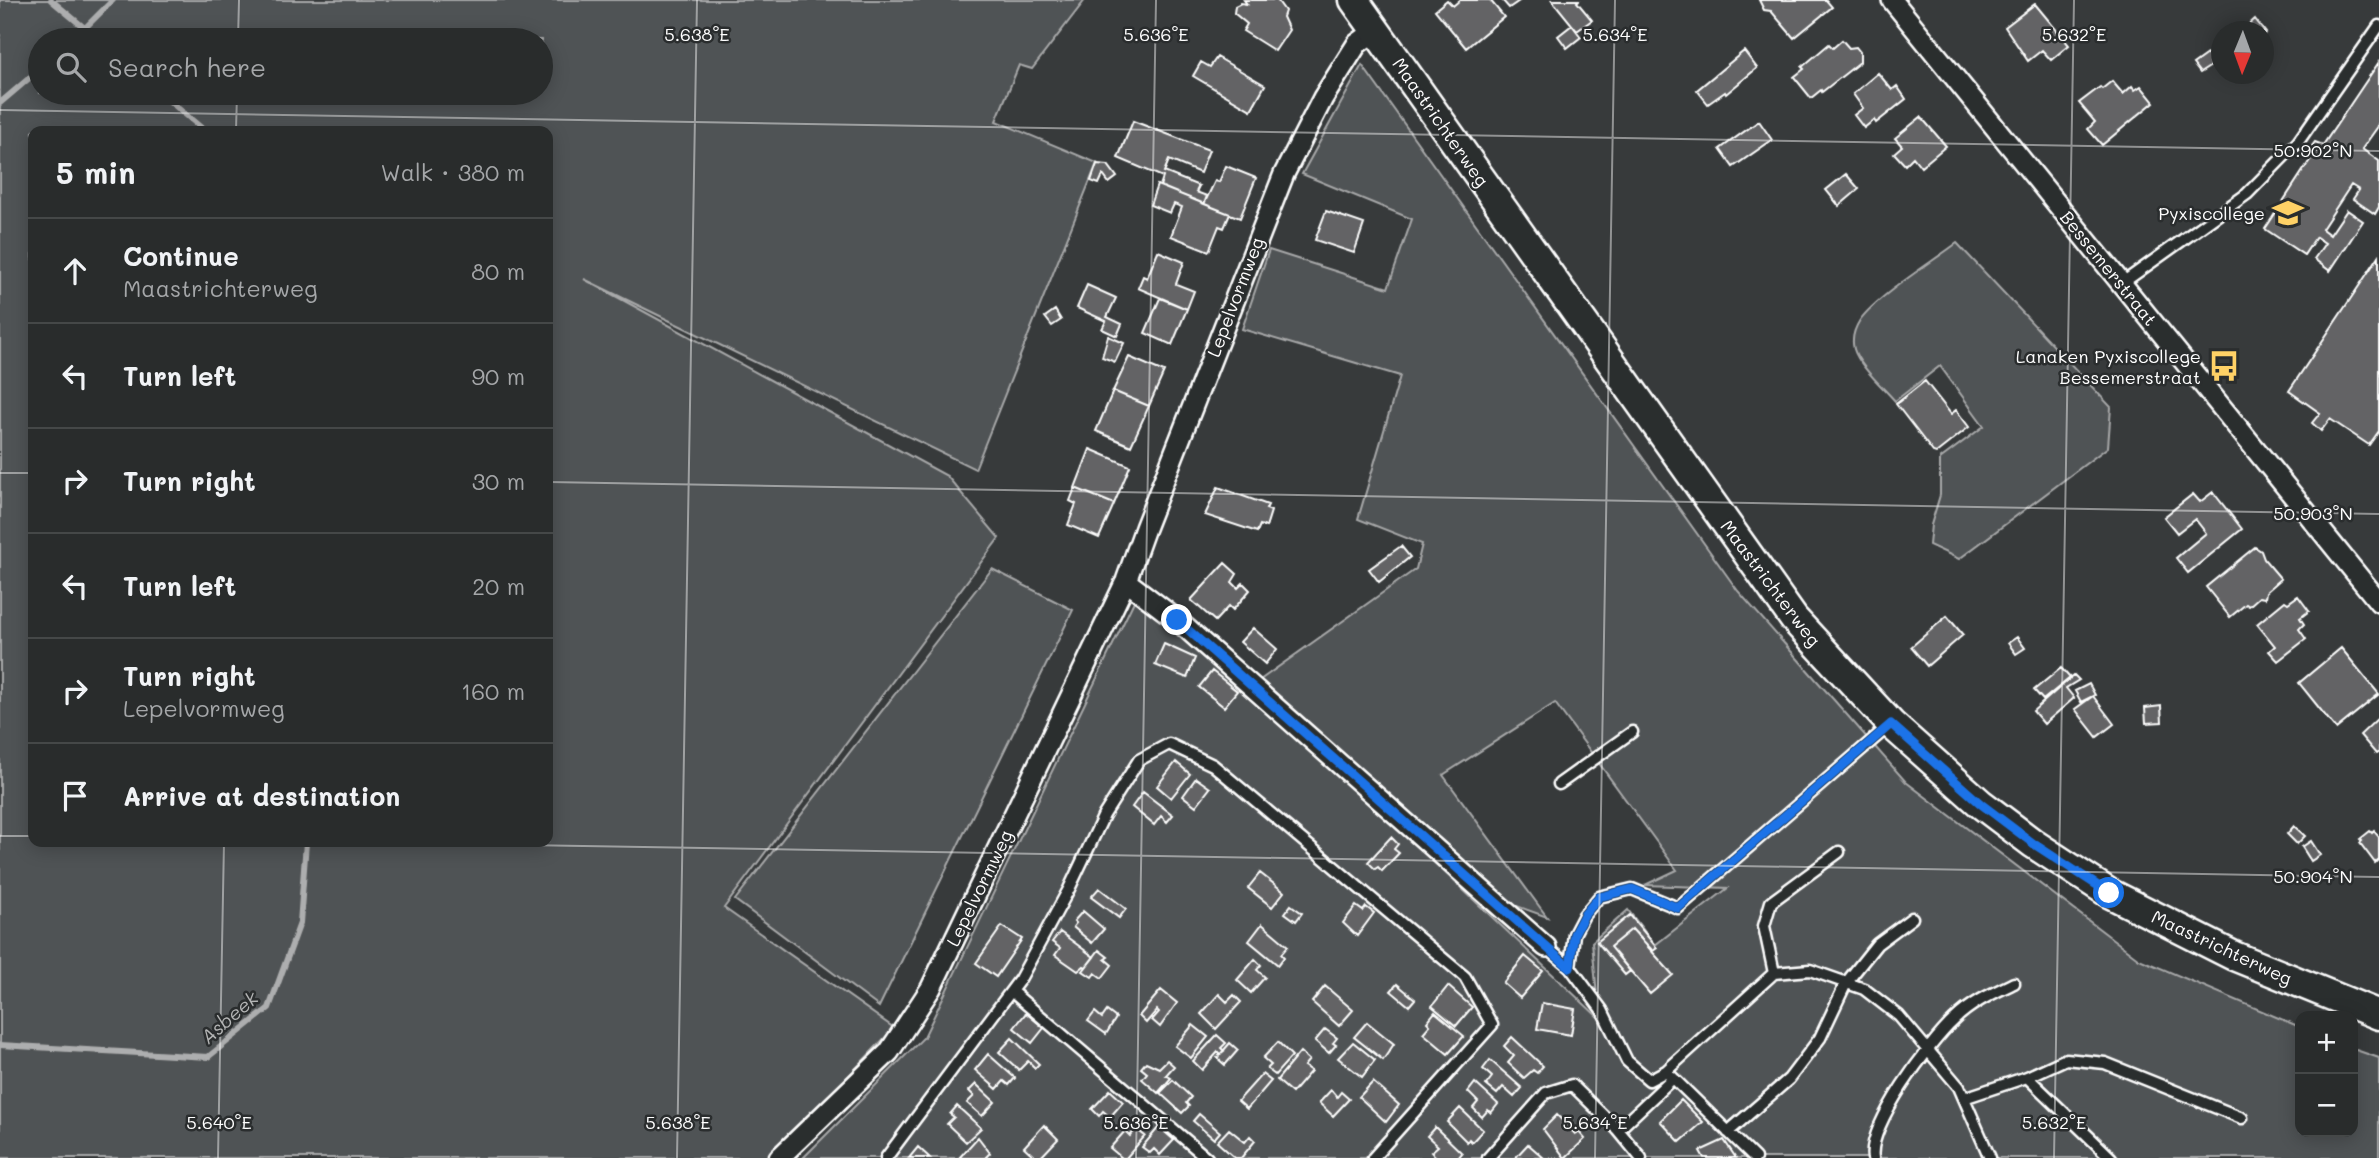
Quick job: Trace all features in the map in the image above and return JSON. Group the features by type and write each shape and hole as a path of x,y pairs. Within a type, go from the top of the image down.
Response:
{"main road":[{"name":"Maastrichterweg","path":"1367,10 1794,619 1891,724 1981,804 2034,844 2109,893 2234,956 2379,1015"}],"street":[{"name":"Bessemerstraat","path":"1892,0 2379,602"},
{"name":"Lepelvormweg","path":"779,1158 889,1052 932,988 1126,581 1284,174 1323,98 1357,44 1367,10"},
{"path":"1126,581 1177,620 1546,947"}],"lane":[{"path":"2122,284 2247,194 2298,142 2379,26"},
{"path":"1570,968 1574,934 1584,915 1599,897 1632,889 1678,908 1891,724"},
{"path":"1559,784 1632,732"},
{"path":"886,1158 1012,991 1057,911 1104,815 1139,760 1169,744 1213,765 1465,976 1492,1025 1373,1158"},
{"path":"1774,973 1764,926 1771,902 1839,852"},
{"path":"1728,1132 1789,1079 1820,1038 1846,983 1877,944 1912,918"},
{"path":"1546,947 1570,968 1602,1010 1628,1061 1649,1080 1670,1074"},
{"path":"1618,1130 1670,1074 1774,973 1810,970 1864,989 1899,1016 1959,1087 1990,1158"},
{"path":"1873,1158 1871,1149 1879,1125 1927,1049 1955,1018 1984,997 2014,983"},
{"path":"1012,991 1207,1158"},
{"path":"1964,1098 2027,1077 2066,1059 2105,1063 2242,1118"},
{"path":"1670,1074 1755,1158"},
{"path":"2027,1077 2111,1158"},
{"path":"1488,1158 1546,1093 1572,1086 1618,1130 1641,1158"}],"shaded area":[{"path":"0,0 1085,0 1032,69 1019,65 996,121 1097,163 975,469 584,279 947,476 999,538 724,908 894,1028 771,1158 0,1158"},
{"path":"1362,65 1738,591 1906,782 2139,959 2295,1025 2295,1137 2358,1137 2358,1051 2379,1058 2379,1158 803,1158 924,1037 1134,601 1176,631 1338,772 1599,1018 1592,942 1628,910 1655,945 1728,888 1645,885 1677,870 1555,703 1443,775 1547,917 1514,905 1260,680 1416,569 1422,544 1358,519 1400,376 1242,329 1269,250 1388,288 1412,219 1302,174"},
{"path":"1957,243 2111,407 2108,447 1959,559 1929,545 1931,525 1940,495 1940,459 1984,426 1940,366 1895,401 1860,362 1853,342 1858,324 1868,311 1892,290"},
{"path":"992,569 1073,610 879,1007 735,900"}],"building":[{"path":"1244,0 1277,0 1285,11 1283,17 1289,30 1275,51 1243,31 1247,24 1234,13 1235,6 1247,4"},
{"path":"1447,0 1453,6 1460,0 1490,0 1504,17 1466,48 1435,10"},
{"path":"1502,0 1518,0 1519,1 1509,8"},
{"path":"1552,0 1579,0 1577,2 1592,20 1577,31"},
{"path":"1759,0 1826,0 1832,7 1794,38 1771,11 1764,10"},
{"path":"2035,4 2069,45 2051,60 2042,50 2028,61 2005,27"},
{"path":"1572,25 1581,37 1567,48 1558,36"},
{"path":"1842,40 1849,48 1856,47 1860,52 1860,62 1811,98 1794,77 1829,44 1833,48"},
{"path":"1744,51 1757,68 1726,94 1725,92 1708,104 1697,90"},
{"path":"2207,54 2211,60 2211,66 2200,73 2193,64"},
{"path":"1217,57 1265,85 1251,110 1193,76 1201,62 1210,67"},
{"name":"Pyxiscollege","path":"2379,62 2379,125 2362,149 2379,161 2379,207 2375,214 2353,199 2359,190 2351,185 2322,229 2330,235 2347,210 2363,221 2330,271 2314,259 2325,243 2316,237 2304,255 2265,229 2314,154 2309,150 2315,142 2323,145"},
{"path":"1878,73 1892,90 1897,86 1906,99 1876,123 1874,120 1864,128 1854,115 1863,108 1853,94"},
{"path":"2112,81 2123,94 2132,86 2135,90 2141,86 2154,102 2102,145 2088,129 2095,122 2079,103"},
{"path":"1921,117 1946,146 1921,167 1913,157 1905,165 1894,153 1902,146 1895,138"},
{"path":"1133,121 1209,150 1200,173 1169,160 1164,172 1199,186 1196,192 1207,196 1204,204 1160,186 1163,177 1118,158"},
{"path":"1759,121 1772,140 1733,167 1720,149"},
{"path":"1097,164 1108,165 1117,177 1109,183 1103,175 1099,184 1091,181"},
{"path":"1226,166 1256,178 1240,218 1204,204"},
{"path":"1846,174 1859,189 1839,206 1826,190"},
{"path":"1157,185 1230,214 1224,228 1219,226 1209,251 1171,236 1182,207 1174,204 1170,213 1150,205"},
{"path":"1326,211 1364,224 1354,253 1315,240"},
{"path":"1158,251 1184,262 1176,284 1194,291 1187,309 1138,288 1143,276 1147,278"},
{"path":"2379,256 2379,431 2369,445 2330,419 2321,431 2312,423 2320,413 2289,391"},
{"path":"1087,285 1116,298 1107,317 1122,324 1117,336 1102,329 1106,321 1077,308"},
{"path":"1160,298 1187,309 1172,345 1145,333"},
{"path":"1055,310 1061,320 1052,326 1045,317"},
{"path":"1108,336 1124,343 1115,362 1102,357"},
{"path":"1129,357 1164,372 1149,406 1113,391"},
{"path":"1925,381 1951,414 1956,410 1969,427 1936,453 1896,404"},
{"path":"1113,391 1149,406 1131,446 1096,431"},
{"path":"1090,449 1130,466 1114,504 1075,488"},
{"path":"1218,487 1268,505 1266,509 1271,511 1266,527 1260,525 1257,532 1205,515"},
{"path":"1075,488 1114,504 1099,538 1068,525 1076,504 1070,501"},
{"path":"2213,492 2242,529 2188,573 2176,558 2206,533 2195,519 2177,533 2164,517 2193,494 2200,502"},
{"path":"1401,546 1410,557 1379,582 1369,569"},
{"path":"2255,547 2261,551 2264,559 2281,579 2266,592 2265,598 2259,597 2249,606 2246,604 2230,617 2206,587"},
{"path":"1225,563 1237,574 1232,582 1238,588 1243,583 1250,590 1233,610 1229,606 1215,621 1191,600"},
{"path":"2298,596 2309,611 2300,618 2304,624 2299,629 2306,639 2278,661 2269,651 2275,646 2257,624 2285,601 2288,603"},
{"path":"1947,616 1963,635 1927,666 1911,647"},
{"path":"1253,628 1277,649 1265,664 1240,642"},
{"path":"2017,637 2025,648 2016,654 2008,643"},
{"path":"1164,644 1195,658 1187,678 1155,665"},
{"path":"2341,648 2379,694 2336,729 2299,683"},
{"path":"2061,668 2070,678 2043,700 2034,690"},
{"path":"1212,671 1237,691 1224,707 1199,687"},
{"path":"2074,675 2079,680 2066,688 2074,698 2044,724 2033,711"},
{"path":"2089,684 2095,695 2081,702 2075,691"},
{"path":"2093,696 2114,724 2097,737 2075,709"},
{"path":"2161,706 2162,722 2146,723 2145,708"},
{"path":"2379,717 2379,752 2376,754 2360,735"},
{"path":"1176,762 1190,774 1171,798 1157,786"},
{"path":"1196,778 1210,788 1196,806 1183,796"},
{"path":"1143,792 1173,815 1167,822 1161,816 1154,825 1132,807"},
{"path":"2294,826 2305,836 2297,844 2287,834"},
{"path":"2374,831 2379,837 2379,859 2375,863 2360,843 2360,839"},
{"path":"1391,837 1398,844 1394,849 1399,853 1382,871 1378,867 1375,869 1368,862"},
{"path":"2311,841 2320,855 2311,861 2302,847"},
{"path":"1260,873 1284,892 1272,907 1248,888"},
{"path":"1099,888 1126,909 1119,918 1091,897"},
{"path":"1291,905 1302,913 1296,921 1285,913"},
{"path":"1356,906 1363,911 1366,907 1374,913 1357,936 1343,923"},
{"path":"1083,911 1104,929 1092,943 1073,927 1076,923 1074,921"},
{"path":"1630,915 1657,948 1653,951 1632,929 1610,947 1630,971 1625,975 1597,942"},
{"path":"1262,924 1288,946 1281,954 1284,957 1278,965 1249,941"},
{"path":"1002,926 1022,939 996,977 976,963"},
{"path":"1632,929 1673,975 1650,994 1610,947"},
{"path":"1060,932 1094,957 1086,967 1078,971 1055,955 1060,948 1052,942"},
{"path":"1099,950 1108,957 1105,959 1112,965 1102,978 1095,973 1092,977 1083,971"},
{"path":"1525,956 1543,971 1520,998 1503,983"},
{"path":"1255,959 1261,965 1257,970 1265,977 1251,993 1237,980"},
{"path":"1397,984 1415,999 1409,1006 1391,991"},
{"path":"1325,986 1353,1010 1339,1026 1312,1002"},
{"path":"1448,986 1472,1007 1456,1026 1432,1006"},
{"path":"1161,990 1177,1003 1160,1027 1152,1020 1159,1012 1157,1010 1146,1023 1139,1016"},
{"path":"1219,994 1227,1002 1234,995 1241,1002 1216,1029 1201,1014"},
{"path":"1542,1003 1575,1009 1571,1035 1537,1029"},
{"path":"1107,1011 1116,1018 1106,1034 1088,1021 1095,1012 1102,1018"},
{"path":"1435,1012 1464,1036 1448,1054 1423,1033 1430,1025 1427,1022"},
{"path":"1026,1013 1044,1028 1032,1043 1014,1028"},
{"path":"1367,1022 1394,1044 1383,1060 1354,1037"},
{"path":"1193,1025 1208,1037 1191,1058 1175,1046"},
{"path":"1325,1029 1337,1038 1333,1043 1336,1045 1329,1053 1315,1041"},
{"path":"1217,1035 1226,1043 1221,1048 1224,1051 1220,1054 1218,1052 1202,1070 1193,1061"},
{"path":"1512,1037 1543,1066 1537,1073 1533,1070 1524,1078 1508,1063 1514,1056 1504,1046"},
{"path":"1012,1038 1039,1064 1035,1068 1028,1061 1019,1070 999,1052"},
{"path":"1278,1042 1292,1056 1275,1075 1267,1069 1271,1065 1263,1058"},
{"path":"1353,1042 1375,1060 1362,1077 1338,1058"},
{"path":"1230,1043 1238,1050 1225,1065 1217,1058"},
{"path":"1300,1052 1309,1060 1304,1066 1311,1071 1292,1093 1277,1080"},
{"path":"988,1054 1015,1078 1009,1085 1004,1081 997,1089 975,1070"},
{"path":"1167,1060 1174,1066 1166,1075 1171,1078 1158,1093 1142,1079 1147,1073 1141,1068 1146,1062 1159,1068"},
{"path":"1490,1060 1522,1088 1514,1097 1503,1087 1497,1094 1486,1085 1492,1077 1483,1069"},
{"path":"1262,1074 1271,1081 1247,1109 1238,1101"},
{"path":"1173,1080 1191,1097 1186,1103 1189,1106 1182,1113 1160,1093"},
{"path":"1373,1082 1399,1105 1386,1122 1359,1097"},
{"path":"1475,1083 1498,1104 1491,1113 1488,1110 1482,1117 1473,1108 1478,1102 1468,1092"},
{"path":"976,1084 995,1102 982,1116 967,1103 974,1096 969,1091"},
{"path":"1110,1090 1123,1102 1110,1117 1103,1111 1099,1116 1092,1109"},
{"path":"1331,1090 1337,1097 1341,1092 1349,1099 1333,1116 1319,1103"},
{"path":"1681,1100 1703,1122 1680,1142 1660,1121"},
{"path":"957,1106 981,1128 966,1142 947,1124 954,1117 950,1114"},
{"path":"1460,1108 1483,1130 1472,1142 1469,1139 1467,1142 1447,1122"},
{"path":"1199,1114 1220,1132 1214,1139 1193,1121"},
{"path":"1557,1115 1575,1134 1579,1132 1585,1139 1565,1158 1543,1129"},
{"path":"1044,1125 1058,1139 1040,1158 1036,1158 1024,1147"},
{"path":"1159,1127 1174,1140 1160,1155 1154,1149 1150,1153 1142,1147"},
{"path":"1435,1127 1462,1153 1458,1158 1437,1158 1431,1152 1438,1146 1427,1136"},
{"path":"1136,1129 1145,1136 1126,1158 1122,1158 1110,1148 1125,1131 1130,1136"},
{"path":"1229,1129 1245,1142 1250,1136 1255,1141 1241,1158 1235,1158 1217,1142"},
{"path":"978,1137 990,1153 985,1158 959,1158"},
{"path":"1724,1140 1736,1158 1704,1158 1700,1151"},
{"path":"1528,1144 1544,1158 1515,1158"},
{"path":"918,1147 930,1158 909,1158"}],"waterway":[{"name":"Asbeek","path":"51,0 85,28"},
{"path":"85,28 113,0"},
{"path":"0,103 28,79"},
{"name":"Asbeek","path":"174,105 199,126"},
{"name":"Asbeek","path":"0,1045 208,1057 269,1008 300,923 306,847"}],"place":[{"name":"Pyxiscollege","path":"2288,213"},
{"name":"Lanaken Pyxiscollege Bessemerstraat","path":"2224,366"}],"route":[{"path":"1177,620 1570,968 1574,934 1584,915 1599,897 1632,889 1678,908 1891,724 1981,804 2034,844 2109,893"}]}
